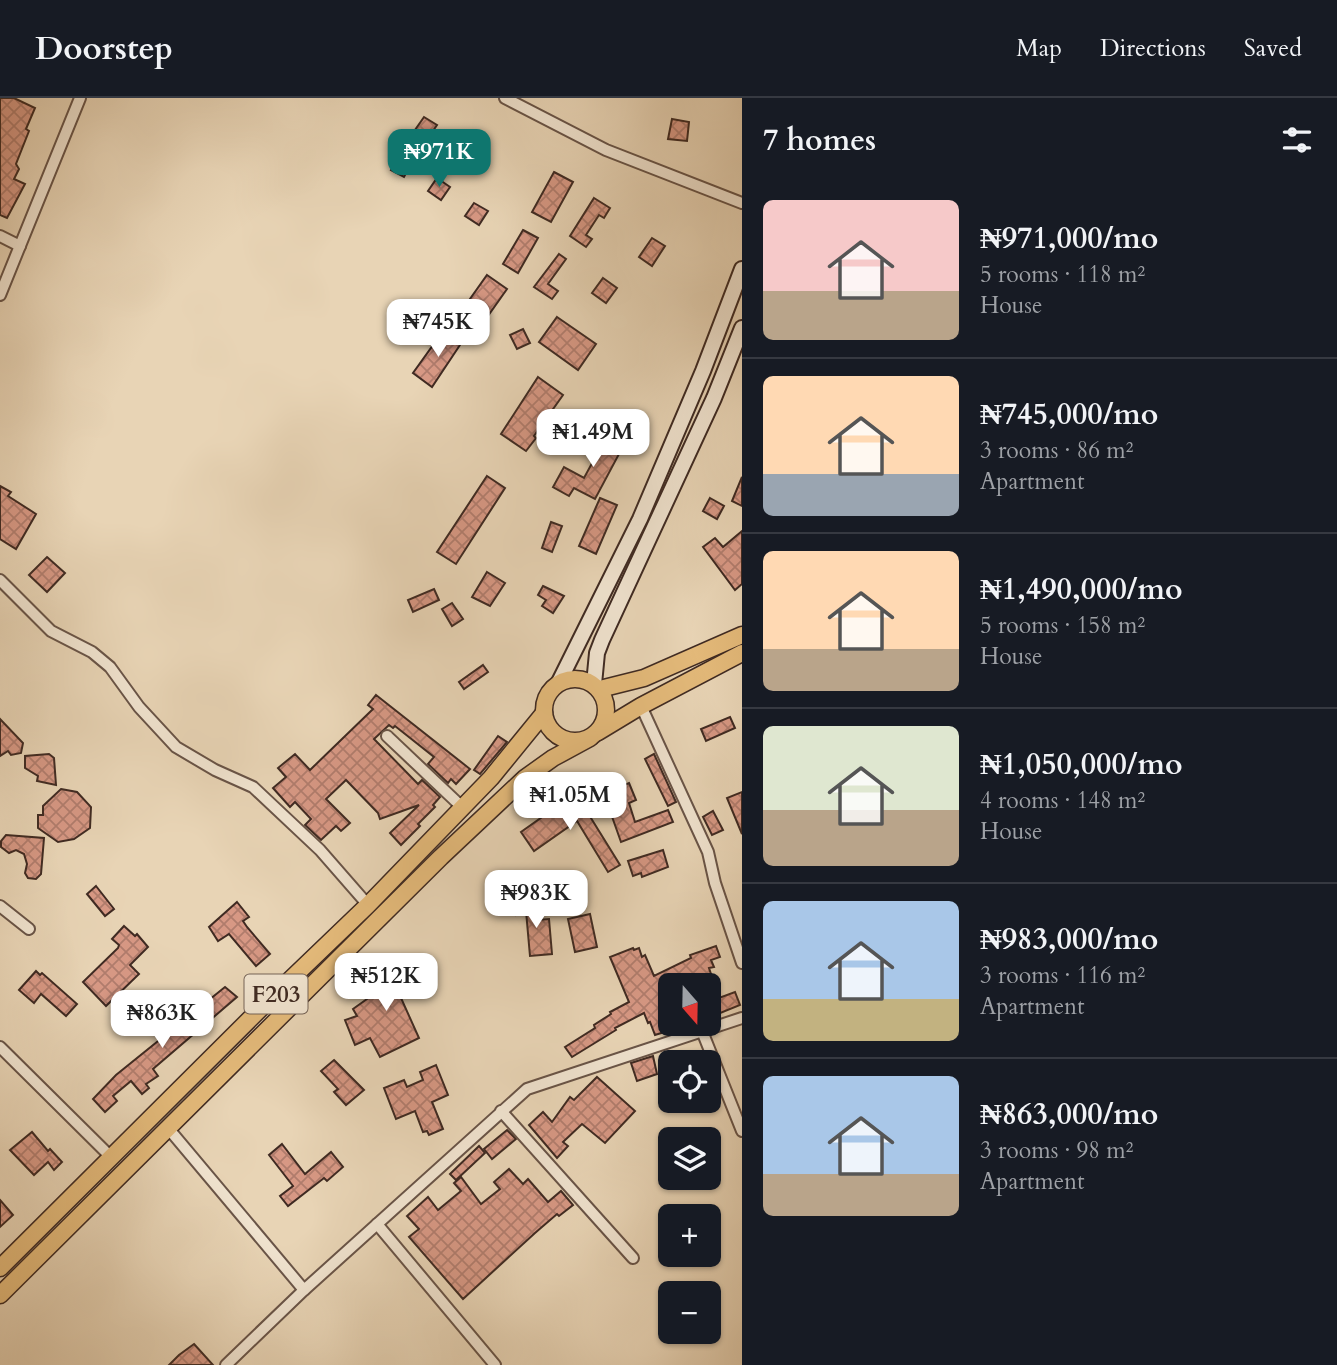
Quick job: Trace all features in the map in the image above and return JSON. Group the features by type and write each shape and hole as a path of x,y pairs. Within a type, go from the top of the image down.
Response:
{"main road":[{"path":"742,269 703,371 640,519 559,682 550,690 545,701 546,723 560,737 570,741 593,735 602,727 607,712 604,696 597,687 597,653 714,398 742,328"},
{"path":"559,682 573,678 597,687 644,678 742,635"},
{"name":"F203","path":"0,1295 440,857 506,796 553,758 641,706 742,653"},
{"name":"F203","path":"0,1268 368,905 502,766 544,713"}],"street":[{"path":"0,295 80,98"},
{"path":"505,98 606,150 742,203"},
{"path":"0,236 20,246"},
{"path":"0,580 51,631 92,652 110,667 139,707 176,747 215,770 253,787 320,850 368,905"},
{"path":"641,706 708,852 715,883 742,963"},
{"path":"387,736 463,808"},
{"path":"0,906 29,929"},
{"path":"721,1025 742,1018"},
{"path":"226,1365 304,1290 527,1089 686,1036"},
{"path":"704,1036 742,1130"},
{"path":"0,1046 111,1157"},
{"path":"501,1111 633,1258"},
{"path":"168,1128 304,1290"},
{"path":"377,1224 495,1365"}],"building":[{"path":"0,98 14,98 35,108 26,129 29,131 16,164 19,169 14,179 25,184 7,218 0,215"},
{"path":"424,117 437,125 428,138 415,130"},
{"path":"672,119 689,122 687,141 668,139"},
{"path":"400,155 412,162 404,177 391,170"},
{"path":"554,172 573,182 551,222 532,212"},
{"path":"437,178 450,187 441,200 428,191"},
{"path":"594,198 610,208 604,218 599,215 586,235 592,239 586,247 570,236"},
{"path":"474,203 488,211 479,225 465,216"},
{"path":"523,230 538,238 518,273 503,264"},
{"path":"652,238 665,246 652,266 639,257"},
{"path":"559,254 566,259 548,284 558,291 552,299 534,287"},
{"path":"487,275 507,289 485,320 465,306"},
{"path":"603,278 617,288 606,303 592,293"},
{"path":"557,317 596,344 578,370 539,342"},
{"path":"523,329 530,343 517,349 510,335"},
{"path":"450,332 464,339 432,387 413,373 436,341 443,346"},
{"path":"538,377 563,395 526,451 501,434"},
{"path":"610,430 627,439 595,499 574,488 569,496 553,487 564,467 584,478"},
{"path":"487,476 505,488 456,564 437,552"},
{"path":"742,477 742,506 732,501"},
{"path":"0,486 11,492 8,496 36,514 16,549 0,539"},
{"path":"600,498 617,505 596,554 579,546"},
{"path":"710,498 724,506 717,519 703,511"},
{"path":"551,522 562,526 552,552 542,548"},
{"path":"742,531 742,584 735,590 703,547 715,538 723,547"},
{"path":"47,557 65,573 47,592 29,575"},
{"path":"487,572 505,583 490,606 472,597"},
{"path":"543,586 564,596 553,613 542,606 546,600 538,595"},
{"path":"434,589 439,600 413,612 408,600"},
{"path":"452,603 463,619 452,626 442,609"},
{"path":"483,665 488,672 464,689 459,682"},
{"path":"376,695 470,769 456,784 451,779 448,783 428,764 434,757 395,726 393,728 389,725 374,739 418,784 422,780 440,797 433,805 435,807 401,845 390,833 419,805 380,819 378,813 346,780 326,799 350,823 341,831 336,826 321,840 305,825 311,819 295,802 290,807 273,788 286,777 278,768 295,754 310,770 373,709 368,705"},
{"path":"730,717 735,728 706,741 701,729"},
{"path":"0,719 23,743 21,753 11,755 8,751 0,756"},
{"path":"498,736 507,742 480,774 474,770"},
{"path":"49,754 54,758 56,785 37,781 38,776 25,768 25,756"},
{"path":"654,754 676,802 668,806 645,759"},
{"path":"629,783 636,800 629,803 635,822 668,810 673,822 621,842 610,811 607,812 600,795"},
{"path":"61,789 77,792 91,807 90,828 74,839 58,842 38,828 38,815 43,815 43,806"},
{"path":"742,792 742,834 727,798"},
{"path":"581,802 620,865 608,872 577,821 534,851 521,832 562,803 567,811"},
{"path":"713,811 723,830 712,835 703,817"},
{"path":"6,835 44,838 41,874 36,879 28,878 25,873 27,864 24,854 16,850 9,853 1,847 1,841"},
{"path":"663,850 668,867 642,877 641,873 633,876 628,861"},
{"path":"96,886 114,909 105,916 87,894"},
{"path":"527,896 537,920 549,919 552,954 530,956 526,911 516,915 512,905"},
{"path":"237,902 249,917 243,921 270,954 256,966 229,934 218,941 209,927"},
{"path":"590,914 597,947 575,952 568,919"},
{"path":"124,926 135,936 137,934 148,947 130,965 139,974 106,1006 83,982 118,948 119,945 112,939"},
{"path":"716,946 720,957 711,960 714,967 709,968 711,973 660,973 691,958 690,955"},
{"path":"639,948 654,976 658,974 658,1034 655,1035 644,1013 615,1028 616,1030 572,1057 565,1047 595,1028 594,1025 611,1014 610,1012 629,1002 610,957"},
{"path":"399,963 406,972 412,968 423,983 401,998 419,1038 380,1057 370,1038 355,1045 345,1020 357,1016 353,1009 381,989 375,980"},
{"path":"36,971 40,975 42,973 77,1004 66,1016 41,994 34,1003 19,990"},
{"path":"225,987 237,997 153,1069 158,1076 146,1084 149,1088 142,1094 131,1081 113,1096 117,1101 105,1112 93,1099 116,1075"},
{"path":"735,992 740,1005 721,1013 721,997"},
{"path":"653,1056 657,1074 637,1081 631,1063"},
{"path":"334,1060 364,1090 346,1105 334,1092 338,1089 321,1071"},
{"path":"436,1065 448,1095 432,1102 443,1129 429,1135 427,1131 423,1132 415,1111 396,1119 384,1088 404,1080 407,1087 423,1080 420,1072"},
{"path":"597,1077 635,1111 605,1143 582,1124 563,1142 568,1146 557,1158 529,1125 543,1112 552,1122 570,1097 574,1100"},
{"path":"507,1130 516,1139 492,1159 484,1149"},
{"path":"32,1132 48,1151 50,1149 62,1162 54,1170 48,1162 34,1175 10,1150"},
{"path":"282,1144 305,1174 331,1152 343,1167 327,1181 324,1178 288,1206 280,1196 293,1186 269,1155"},
{"path":"479,1146 485,1153 456,1180 450,1174"},
{"path":"509,1169 523,1184 528,1179 548,1202 561,1191 573,1205 559,1216 557,1214 463,1299 409,1237 419,1229 407,1216 428,1197 438,1210 461,1191 454,1183 461,1177 481,1204 500,1189 494,1182"},
{"path":"0,1200 13,1215 0,1227"},
{"path":"194,1344 213,1365 169,1365 179,1355"}]}
